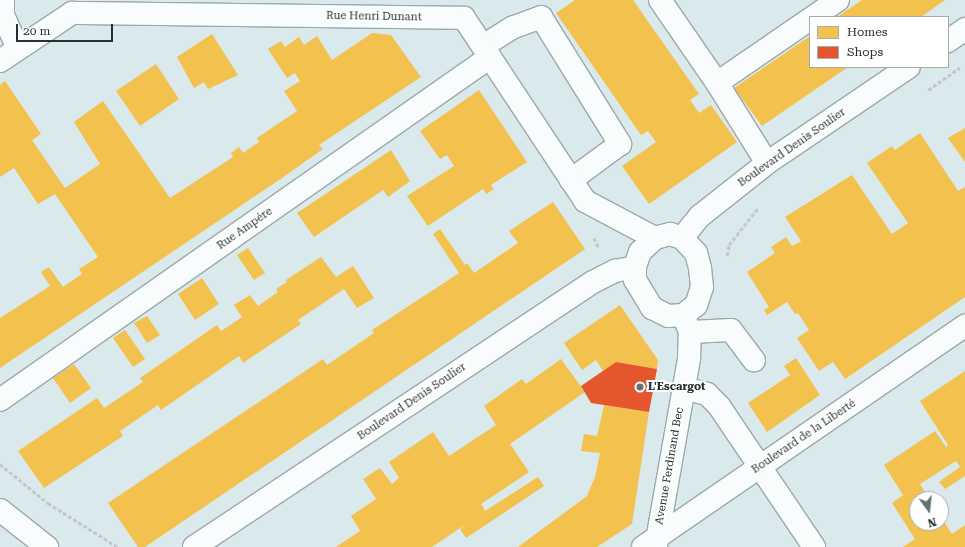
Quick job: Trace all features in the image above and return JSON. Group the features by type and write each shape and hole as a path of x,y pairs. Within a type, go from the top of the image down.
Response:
{"street":[{"path":"3,0 3,15 9,55"},
{"path":"660,0 717,83 767,163"},
{"path":"814,16 838,0"},
{"name":"Rue Henri Dunant","path":"9,55 72,13 464,18 585,200 655,238"},
{"name":"Rue Ampére","path":"0,400 487,52 514,27 542,18 620,144 571,180"},
{"path":"717,83 809,20"},
{"path":"949,40 965,29"},
{"name":"Boulevard Denis Soulier","path":"682,238 700,216 767,163 908,68"},
{"path":"686,323 696,305 702,287 696,253 682,238 670,234 655,238 640,252 634,267 635,280 652,308 686,323 731,330 754,360"},
{"name":"Boulevard Denis Soulier","path":"194,547 593,282 615,271 634,267"},
{"name":"Avenue Ferdinand Bec","path":"652,544 689,358 686,323"},
{"name":"Boulevard de la Liberté","path":"652,544 761,466 965,326"},
{"path":"683,388 708,394 719,406 761,466 814,547"},
{"path":"0,510 47,547"}],"path":[{"path":"926,91 965,65"},
{"path":"726,261 729,245 763,202"},
{"path":"0,464 48,503 118,547"}],"building: Homes":[{"path":"575,0 633,0 699,94 690,100 699,113 711,105 737,142 649,204 622,166 656,142 648,131 641,135 556,13"},
{"path":"862,0 945,0 922,16 838,16"},
{"path":"372,33 391,35 421,77 319,145 323,149 282,178 0,368 0,318 50,286 41,272 49,267 63,287 82,274 79,269 98,257 55,194 38,204 14,168 0,177 0,85 5,81 41,134 32,140 65,188 100,164 74,122 103,101 170,198 233,157 231,153 239,147 243,153 259,142 257,138 297,111 284,91 300,81 295,73 287,78 268,49 281,41 285,47 299,37 304,45 317,36 332,60"},
{"path":"212,34 238,75 208,89 204,82 194,88 177,57"},
{"path":"809,37 809,68 847,68 762,126 734,88"},
{"path":"156,64 179,99 140,126 116,91"},
{"path":"479,90 527,162 491,185 494,189 486,194 483,189 428,226 407,196 454,166 447,155 440,159 420,131"},
{"path":"965,128 965,162 948,138"},
{"path":"920,133 958,191 965,187 965,297 845,379 833,362 819,371 797,338 809,330 798,313 795,314 787,302 767,315 764,310 769,307 747,272 775,253 771,247 786,237 792,246 801,241 785,217 852,175 892,234 908,223 867,163 892,146 895,150"},
{"path":"391,150 410,181 388,197 383,190 314,237 297,213"},
{"path":"553,202 585,249 145,547 138,547 108,503 323,359 327,365 374,333 372,330 459,273 433,234 440,229 465,265 467,263 474,273 518,243 509,231"},
{"path":"248,248 265,273 254,280 237,255"},
{"path":"321,257 336,277 353,266 374,298 357,308 344,289 298,320 301,324 243,363 239,356 161,410 158,405 120,431 123,436 44,488 18,451 97,398 104,408 143,382 140,378 217,325 221,331 242,317 234,305 250,295 258,306 278,292 276,289 287,282 286,280"},
{"path":"202,278 219,304 195,320 178,294"},
{"path":"620,305 658,360 657,369 616,362 603,371 596,360 582,370 564,343"},
{"path":"147,316 160,335 147,343 134,323"},
{"path":"125,330 145,359 133,367 113,338"},
{"path":"796,358 820,395 767,432 748,403 790,375 784,366"},
{"path":"561,359 585,392 510,444 529,472 481,504 485,511 538,477 544,486 466,538 460,529 469,522 432,547 336,547 360,531 351,516 376,499 363,479 380,468 392,484 399,478 389,462 433,432 449,456 496,425 484,406 522,379 526,384"},
{"path":"74,364 91,388 70,403 53,378"},
{"path":"965,371 965,476 945,489 939,482 960,467 956,461 920,484 924,491 909,491 909,530 892,503 903,495 884,465 935,431 946,447 948,445 920,401"},
{"path":"604,405 649,412 632,524 597,547 518,547 587,496 595,477 600,453 581,451 584,434 597,436"},
{"path":"965,525 965,547 903,547 915,539 910,531 949,531 949,529 952,534"}],"building: Shops":[{"path":"616,362 657,369 649,412 591,403 581,386"}],"place":[{"name":"L'Escargot","path":"640,387"}]}
